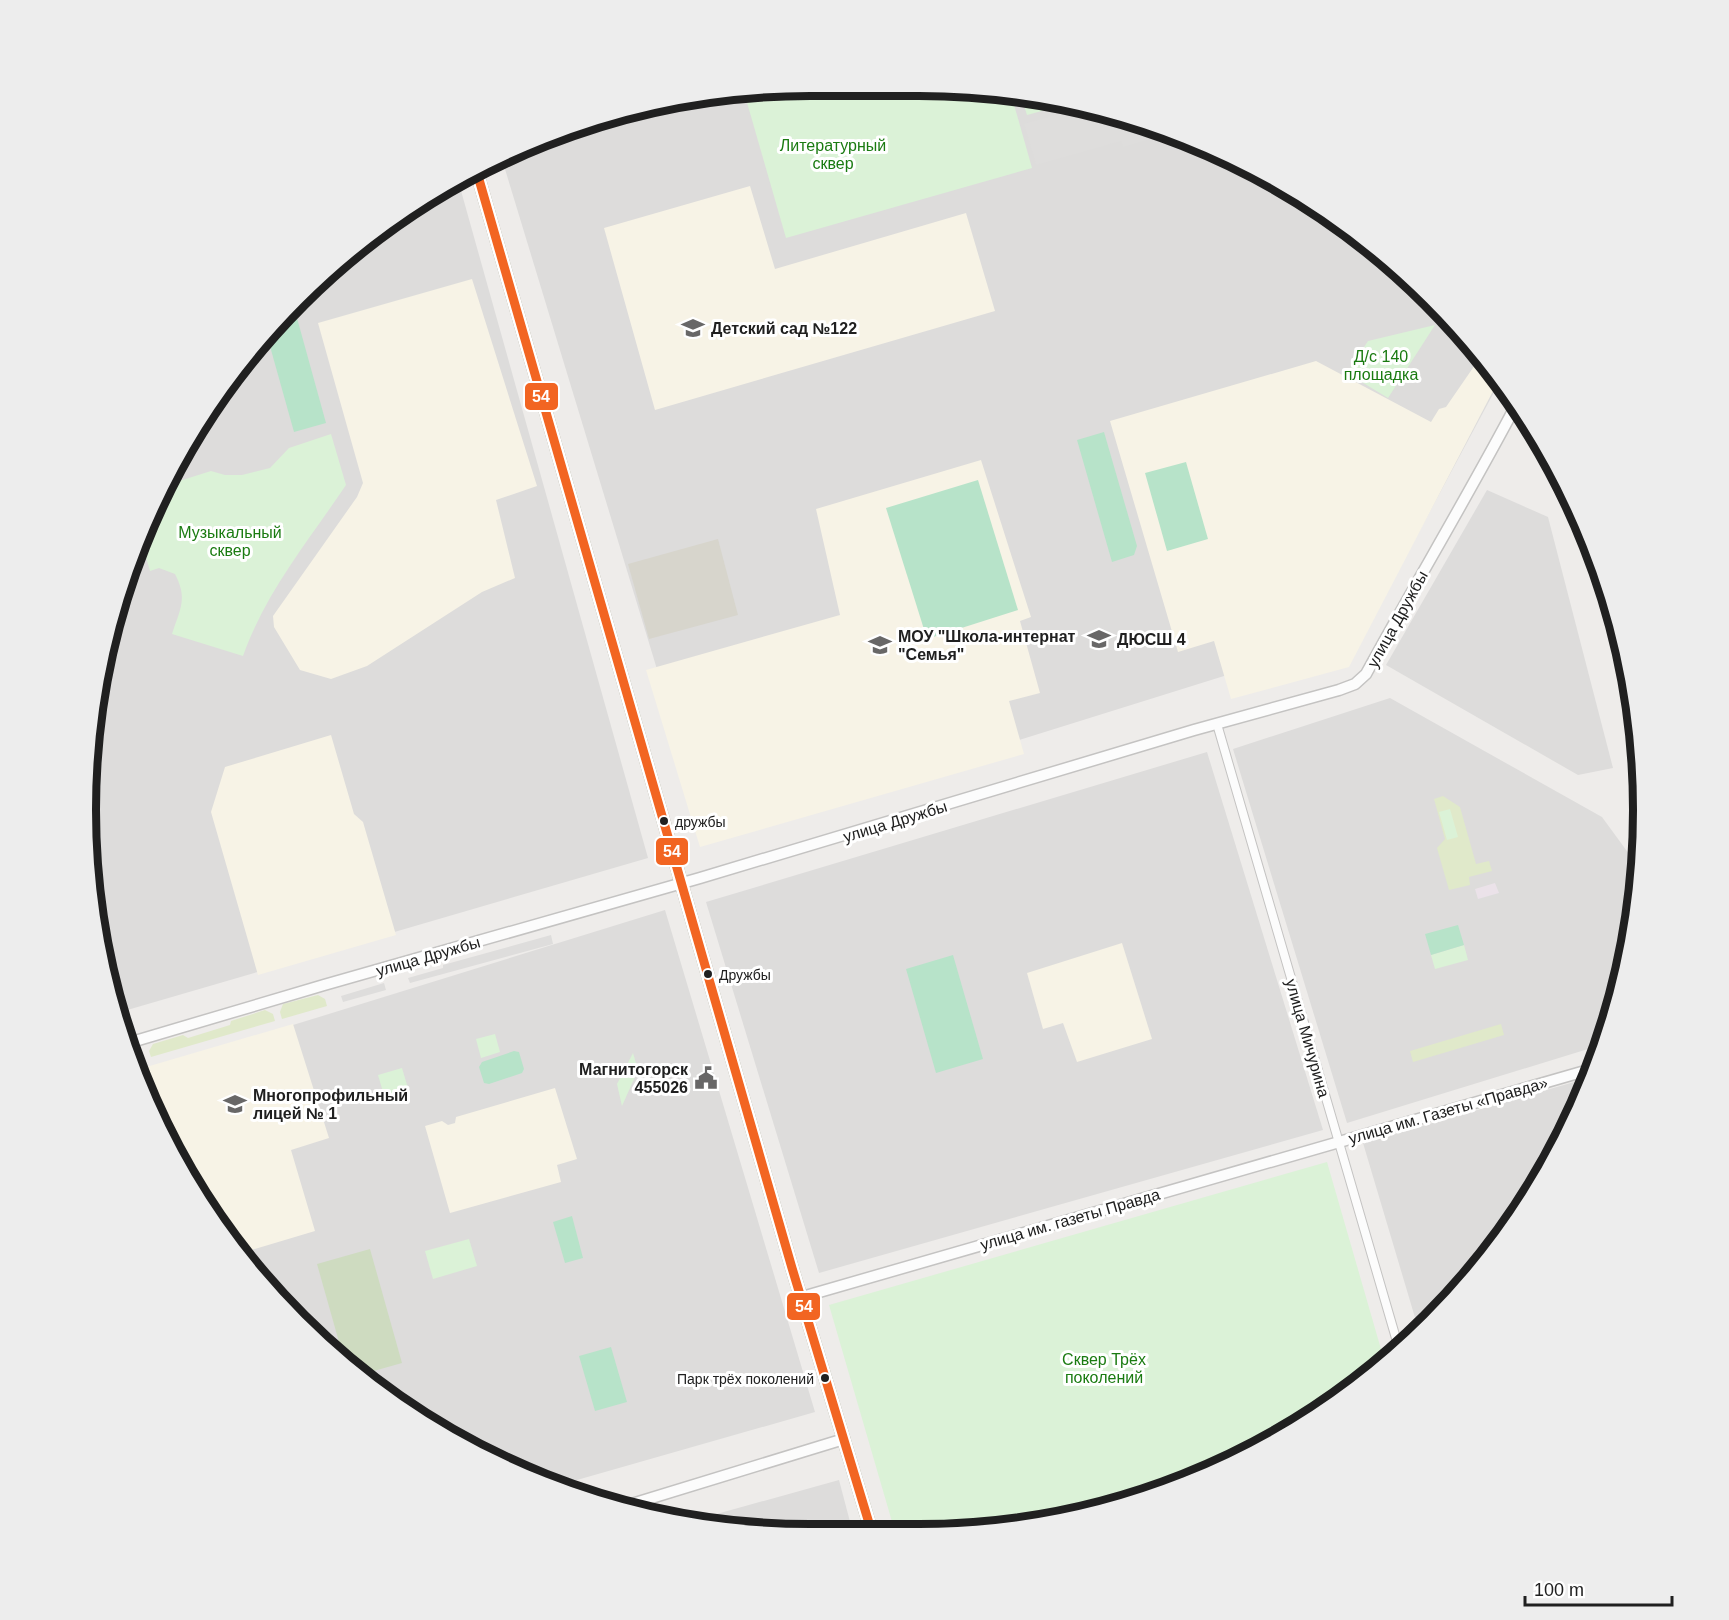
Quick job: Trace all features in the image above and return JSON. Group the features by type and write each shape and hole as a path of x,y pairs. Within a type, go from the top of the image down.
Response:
{"main road":[{"path":"479,178 681,884 869,1524"}],"street":[{"name":"улица Дружбы","path":"134,1041 905,819 1355,684 1366,674 1426,564 1480,474 1512,412"},
{"name":"улица Мичурина","path":"1217,724 1397,1341"},
{"name":"улица им. Газеты «Правда»","path":"1338,1141 1583,1071"},
{"name":"улица им. газеты Правда","path":"802,1297 1338,1141"},
{"path":"635,1502 844,1440"}],"shaded area":[{"path":"919,96 966,98 1012,102 1104,120 1192,150 1235,170 1316,216 1390,273 1424,305 1456,339 1496,389 1365,632 708,837 504,165 537,150 625,120 717,102 763,98"},
{"path":"1067,112 1104,120 1157,137 1123,147 1121,141 1036,165 1024,124"},
{"path":"750,186 775,269 966,213 995,311 655,410 604,228"},
{"path":"460,188 648,858 125,1011 120,995 102,903 96,810 98,763 102,717 120,625 150,537 170,494 216,413 273,339 339,273 413,216"},
{"path":"472,279 537,486 496,500 515,578 482,592 367,666 331,679 300,670 274,627 273,616 357,497 363,483 318,323"},
{"path":"1316,361 1431,422 1439,409 1446,407 1476,364 1491,383 1493,391 1349,667 1231,699 1214,641 1178,652 1110,421"},
{"name":"МОУ \"Школа-интернат \"Семья\"","path":"981,460 1031,617 1020,621 1040,693 1009,701 1024,754 700,847 646,670 840,615 816,509"},
{"path":"1487,490 1548,517 1613,768 1578,775 1386,665"},
{"path":"718,539 738,615 649,639 628,564"},
{"path":"1390,698 1602,817 1631,857 1627,903 1619,949 1609,995 1592,1048 1347,1123 1233,749"},
{"path":"331,735 354,814 363,822 396,935 258,975 211,812 225,767"},
{"path":"1207,752 1323,1130 819,1273 706,902"},
{"path":"1495,883 1499,893 1478,899 1475,889"},
{"path":"665,910 815,1412 570,1482 494,1450 413,1404 375,1376 339,1347 273,1281 216,1207 170,1126 145,1071"},
{"path":"551,935 553,944 410,983 408,978 443,968 443,965"},
{"path":"1122,943 1152,1039 1077,1062 1063,1023 1043,1029 1027,973"},
{"path":"384,983 386,990 343,1002 341,996"},
{"name":"Многопрофильный лицей № 1","path":"293,1024 329,1138 291,1150 315,1231 249,1251 216,1207 192,1167 170,1126 144,1068"},
{"path":"1580,1080 1559,1126 1513,1207 1456,1281 1416,1322 1363,1143"},
{"path":"555,1088 577,1159 557,1165 561,1182 450,1213 425,1126 442,1121 448,1125 455,1123 456,1117"},
{"path":"839,1480 851,1524 763,1522 708,1516"}],"green space":[{"name":"Литературный сквер","path":"810,96 919,96 1013,102 1032,168 786,238 746,99"},
{"path":"1024,104 1050,109 1027,115"},
{"path":"294,317 297,318 326,423 294,432 269,344"},
{"name":"Д/с 140 площадка","path":"1435,325 1388,398 1347,373 1368,341"},
{"path":"1104,432 1137,546 1134,555 1112,562 1077,440"},
{"name":"Музыкальный сквер","path":"331,434 346,485 263,610 243,656 172,634 182,597 179,583 175,574 159,568 150,571 144,552 176,482 211,471 225,475 242,475 270,468 289,448"},
{"path":"1186,462 1208,539 1167,551 1145,473"},
{"path":"978,480 1018,610 927,639 886,508"},
{"path":"1443,796 1460,807 1476,864 1489,861 1492,871 1469,877 1470,885 1449,890 1437,848 1445,839 1434,799"},
{"path":"1450,809 1458,837 1447,840 1439,812"},
{"path":"1458,925 1464,945 1431,955 1425,934"},
{"path":"1464,945 1468,960 1435,969 1431,955"},
{"path":"953,955 983,1059 936,1073 906,969"},
{"path":"318,995 325,999 327,1006 282,1019 280,1012 283,1004"},
{"path":"265,1010 273,1014 275,1021 151,1057 149,1051 153,1044 183,1035 188,1038 230,1025 231,1021"},
{"path":"1501,1024 1504,1035 1413,1062 1410,1051"},
{"path":"495,1034 500,1052 481,1058 476,1039"},
{"path":"514,1051 519,1052 524,1069 522,1073 489,1084 484,1083 479,1067 482,1062"},
{"path":"633,1053 638,1070 622,1106 617,1084"},
{"path":"402,1068 410,1095 386,1102 378,1075"},
{"name":"Сквер Трёх поколений","path":"1327,1162 1382,1353 1316,1404 1276,1428 1192,1470 1149,1486 1104,1500 1012,1518 893,1524 829,1305"},
{"path":"572,1216 583,1258 565,1263 553,1222"},
{"path":"469,1239 477,1266 433,1279 425,1251"},
{"path":"370,1249 402,1363 370,1372 341,1349 317,1264"},
{"path":"611,1347 627,1402 595,1411 579,1356"}],"transit line":[{"name":"54","path":"479,178 792,1268 869,1524"}],"place":[{"name":"Детский сад №122","path":"693,328"},
{"name":"ДЮСШ 4","path":"1099,639"},
{"name":"МОУ \"Школа-интернат \"Семья\"","path":"880,645"},
{"name":"дружбы","path":"664,821"},
{"name":"Дружбы","path":"708,974"},
{"name":"Магнитогорск 455026","path":"706,1078"},
{"name":"Многопрофильный лицей № 1","path":"235,1104"},
{"name":"Парк трёх поколений","path":"825,1378"}]}
